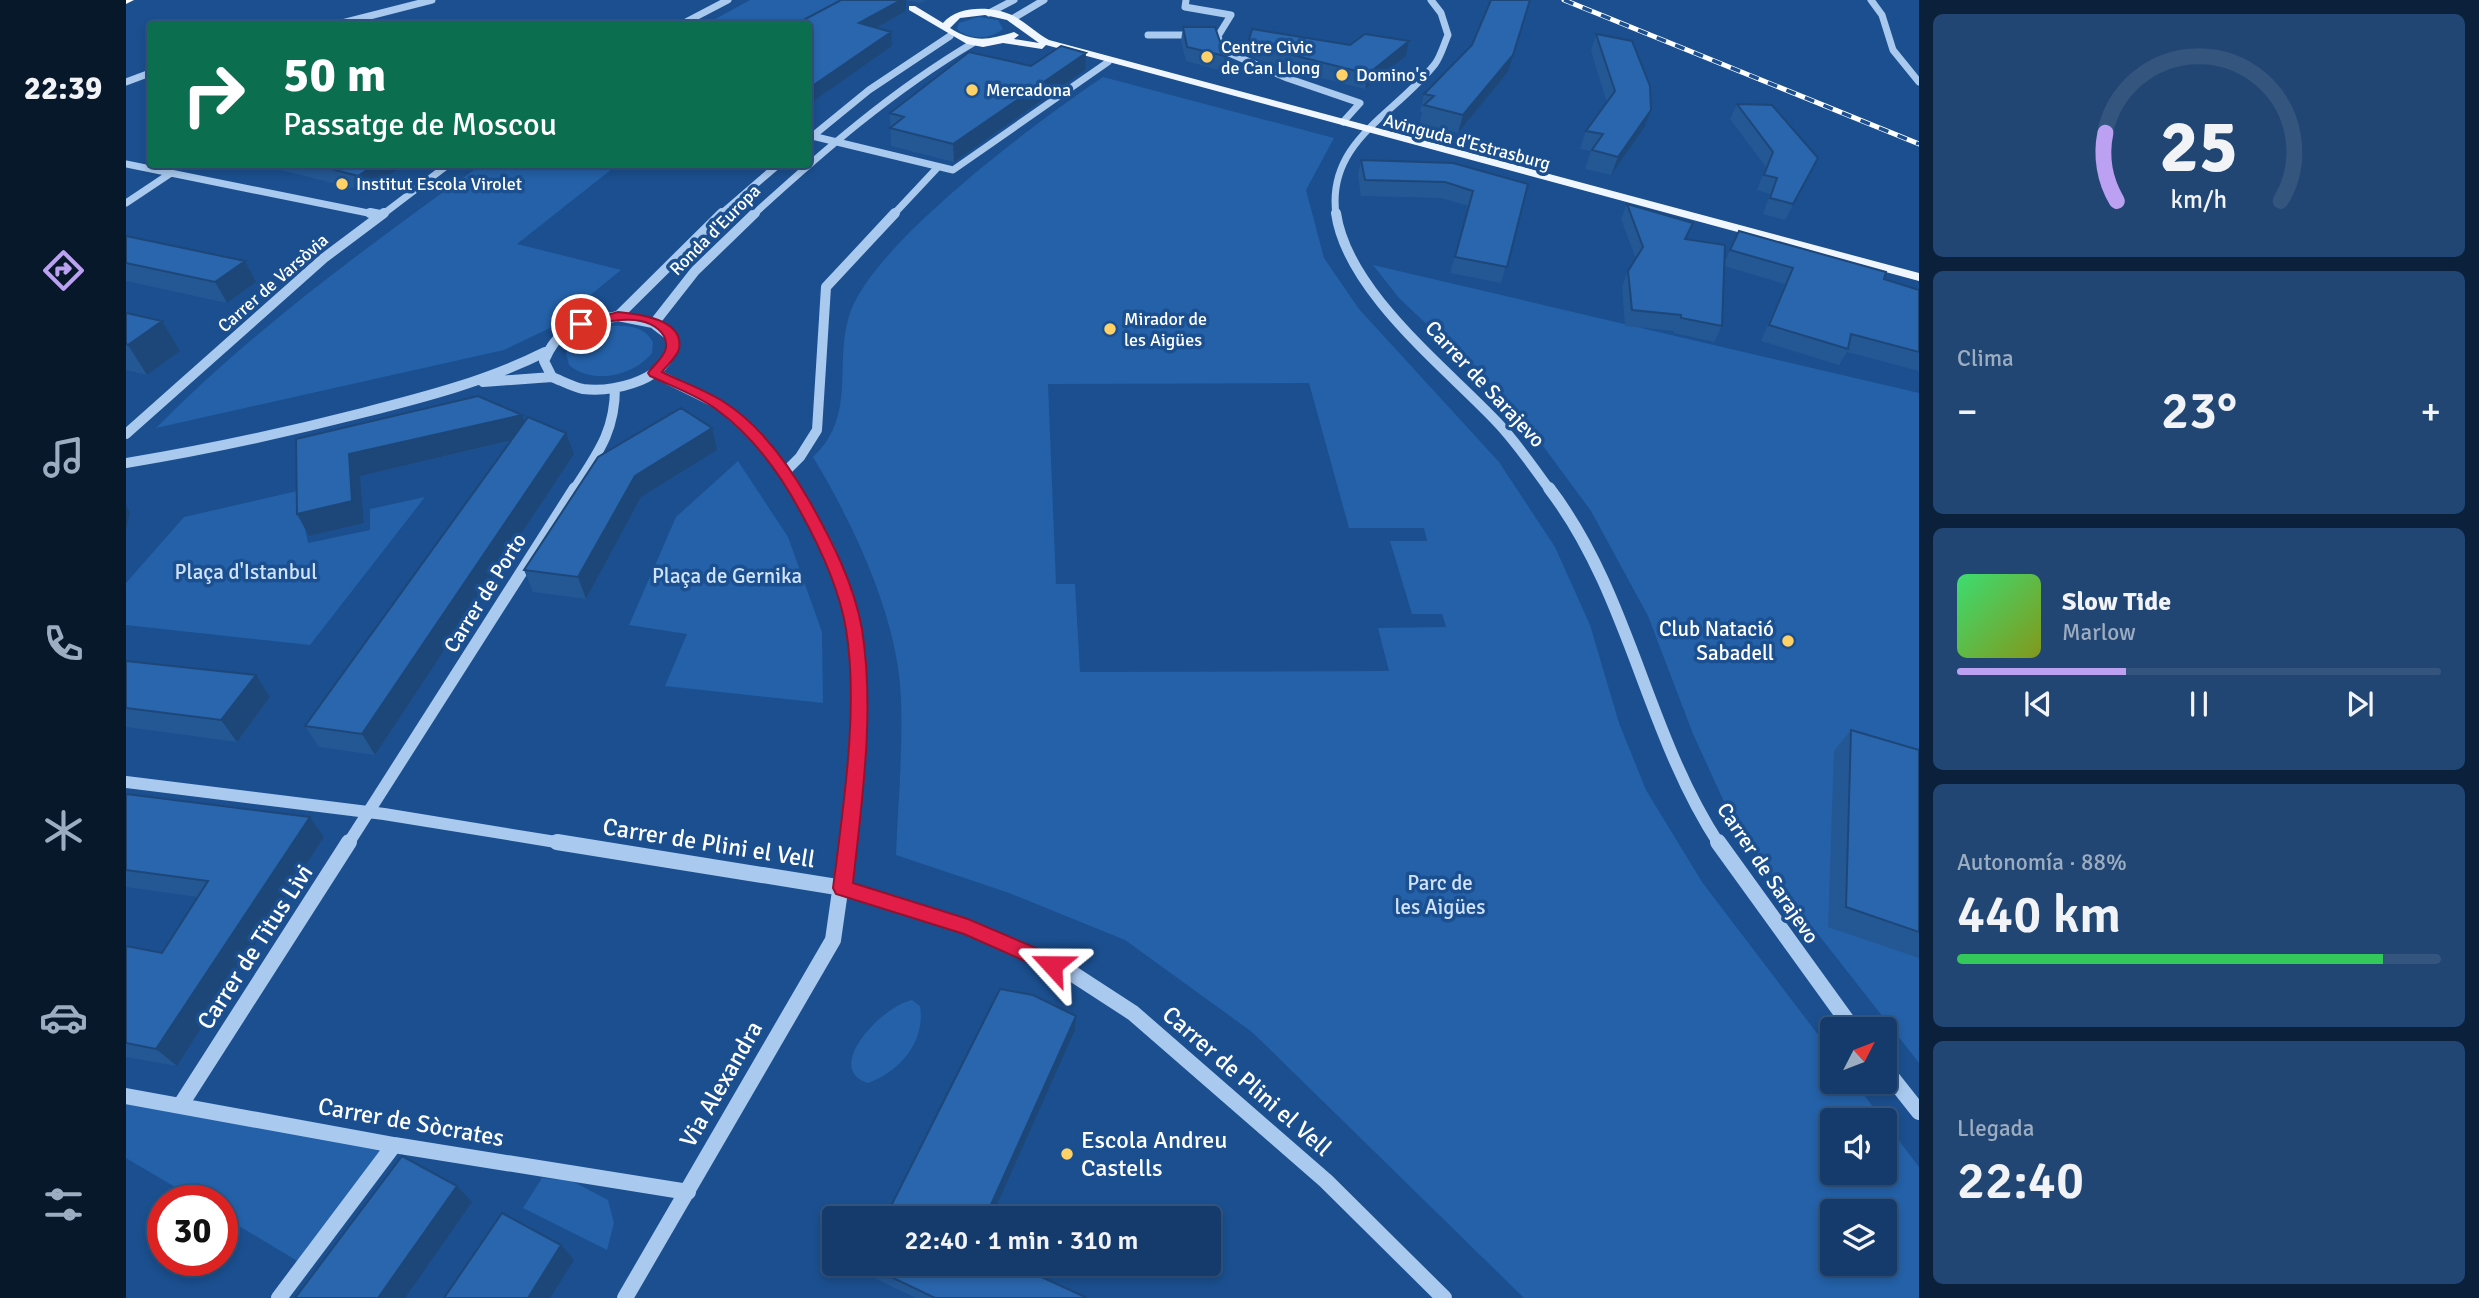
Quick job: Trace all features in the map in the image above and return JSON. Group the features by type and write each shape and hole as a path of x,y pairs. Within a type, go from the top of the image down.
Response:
{"main road":[{"path":"967,14 907,7 947,32 973,43"},
{"name":"Avinguda d'Estrasburg","path":"967,14 989,13 1016,23 1046,42 1368,131 1919,277"},
{"path":"947,32 951,19 967,14"},
{"path":"1004,40 1015,34 1016,23"},
{"name":"Avinguda d'Estrasburg","path":"973,43 1004,40 1108,62 1919,284"}],"street":[{"path":"350,21 432,0"},
{"path":"688,21 728,0"},
{"path":"989,13 1014,0"},
{"path":"1016,23 1044,0"},
{"path":"1186,0 1185,7 1231,15 1219,34 1223,50 1287,78 1360,103 1343,122"},
{"name":"Carrer de Sarajevo","path":"1431,0 1441,13 1448,35 1436,63 1346,156 1333,190 1339,233 1348,255 1380,302 1500,425 1554,495 1604,580 1678,768 1708,827 1746,885 1844,1017"},
{"path":"1871,0 1882,15 1893,50 1919,82"},
{"path":"812,135 947,32"},
{"path":"1148,35 1219,34"},
{"name":"Ronda d'Europa","path":"812,162 836,141 948,57 973,43"},
{"path":"812,137 953,170 1108,62"},
{"path":"126,82 147,74"},
{"path":"126,164 380,215"},
{"path":"784,473 800,457 817,430 826,287 938,166"},
{"name":"Carrer de Varsòvia","path":"126,434 324,258 444,168"},
{"name":"Ronda d'Europa","path":"618,316 712,222 774,168"},
{"name":"Ronda d'Europa","path":"655,322 669,301 737,229 806,168"},
{"path":"126,203 171,173"},
{"path":"476,383 545,352 552,341 573,327 618,316 655,322 666,330 672,340 672,351 654,373 615,388 578,389 552,377 546,370 545,352"},
{"name":"Via Alexandra","path":"625,1298 833,940 843,888 854,796 858,716 854,628 831,554 784,473 759,440 720,405 654,373"},
{"path":"126,463 217,449 476,383 552,377"},
{"name":"Carrer de Porto","path":"369,813 608,437 615,410 615,388"},
{"name":"Carrer de Plini el Vell","path":"126,782 369,813 843,888 968,927 1073,974 1133,1013 1326,1181 1444,1298"},
{"name":"Carrer de Titus Livi","path":"180,1106 369,813"},
{"path":"1897,1084 1919,1112"},
{"name":"Carrer de Sòcrates","path":"126,1096 394,1145 688,1192"},
{"path":"279,1298 394,1145"}],"green space":[{"path":"750,0 838,0 849,3 812,22 712,21"},
{"path":"978,17 998,20 1003,29 992,35 973,37 957,29 959,23"},
{"name":"Parc de les Aigües","path":"1103,77 1334,138 1306,190 1324,258 1359,309 1499,462 1555,547 1590,625 1619,723 1646,790 1702,882 1820,1037 1820,1094 1863,1094 1874,1108 1820,1108 1820,1185 1897,1185 1897,1138 1919,1167 1919,1298 1524,1298 1252,1032 1125,940 1009,893 896,855 901,700 892,638 872,574 844,512 813,457 827,441 840,408 845,335 849,316 863,287 922,221 960,186 1039,122","holes":["1309,383 1349,528 1424,528 1427,541 1390,541 1412,614 1442,614 1446,627 1378,628 1389,671 1080,672 1075,584 1056,584 1048,384"]},
{"path":"477,168 613,168 517,244 621,270 550,328 504,350 156,428 233,356 355,257"},
{"name":"Club Natació Sabadell","path":"1373,265 1919,393 1919,1063 1897,1035 1897,1017 1883,1017 1771,874 1726,806 1693,734 1648,616 1591,511 1529,427 1496,390 1399,298"},
{"path":"608,326 627,326 645,332 653,342 652,353 635,367 612,375 589,375 569,365 566,353 573,342 589,332"},
{"name":"Plaça de Gernika","path":"738,461 788,537 822,632 823,703 665,686 687,634 629,625 676,517"},
{"name":"Plaça d'Istanbul","path":"297,491 308,543 370,530 370,509 425,497 310,645 126,625 126,583 184,517"},
{"path":"912,1000 920,1006 921,1019 915,1043 908,1054 890,1071 868,1083 855,1076 851,1065 854,1052 862,1038 886,1014"},
{"path":"126,1096 394,1145 304,1265 238,1226 238,1185 172,1185 126,1158"},
{"path":"542,1178 572,1181 608,1200 614,1223 607,1250 523,1208"}],"building":[{"path":"841,0 901,0 859,23 891,32 812,86 812,21 802,21"},
{"path":"1491,0 1530,0 1513,55 1463,115 1424,105 1434,96 1424,94 1472,45"},
{"path":"1183,27 1215,27 1225,56 1187,47"},
{"path":"1252,29 1350,45 1365,34 1409,41 1368,74 1273,50 1249,40"},
{"path":"1596,34 1632,41 1650,86 1651,110 1618,157 1592,150 1603,134 1586,131 1615,91"},
{"path":"1061,46 1086,53 953,144 890,128 904,117 890,113 969,52 1031,66"},
{"path":"1737,104 1772,105 1818,158 1793,204 1770,198 1777,178 1764,175 1773,152"},
{"path":"1361,160 1453,163 1528,184 1507,267 1455,257 1473,191 1445,182 1365,180"},
{"path":"327,168 370,168 358,176"},
{"path":"1627,204 1693,223 1685,239 1725,245 1722,326 1681,318 1681,315 1632,310 1628,271 1643,247"},
{"path":"1739,231 1886,272 1884,279 1919,290 1919,352 1851,334 1848,349 1769,325 1793,268 1730,250"},
{"path":"126,236 245,261 215,282 126,263"},
{"path":"126,313 162,321 128,345"},
{"path":"478,396 522,415 349,454 352,501 297,514 296,439"},
{"path":"681,408 712,428 635,476 578,577 524,570 598,457"},
{"path":"528,417 566,433 362,734 305,726"},
{"path":"126,661 256,675 221,720 126,708"},
{"path":"1851,730 1919,750 1919,932 1846,907"},
{"path":"126,794 310,817 156,1049 126,1043 126,946 162,953 208,881 126,870"},
{"path":"1000,989 1033,995 1076,1016 990,1206 891,1206"},
{"path":"402,1156 457,1186 378,1298 295,1298"},
{"path":"502,1213 561,1245 528,1298 444,1298"},
{"path":"889,1276 1039,1276 1087,1298 935,1298"}],"railway":[{"path":"1564,0 1919,144"}],"place":[{"name":"Centre Civic de Can Llong","path":"1207,57"},
{"name":"Domino's","path":"1342,75"},
{"name":"Mercadona","path":"972,90"},
{"name":"Institut Escola Virolet","path":"342,184"},
{"name":"Mirador de les Aigües","path":"1110,329"},
{"name":"Club Natació Sabadell","path":"1788,641"},
{"name":"Escola Andreu Castells","path":"1067,1154"}],"route":[{"path":"581,324 599,318 638,317 655,322 666,330 672,340 672,351 666,362 654,373 675,380 720,405 759,440 794,487 831,554 854,628 858,716 854,796 843,888 968,927 1052,965"}]}
